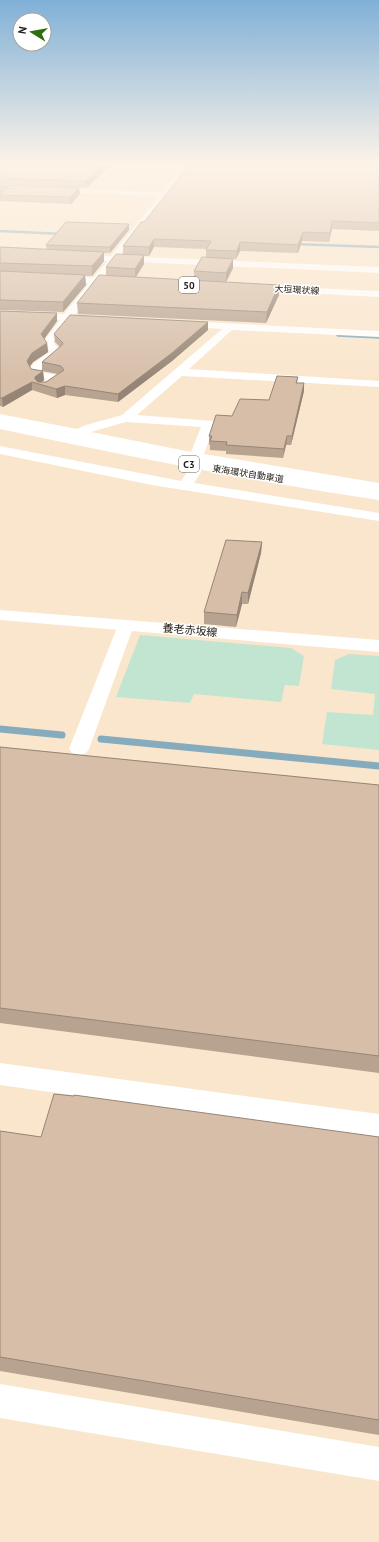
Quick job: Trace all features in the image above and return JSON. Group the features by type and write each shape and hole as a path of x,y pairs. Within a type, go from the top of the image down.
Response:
{"main road":[{"path":"0,276 135,282"},
{"name":"大垣環状線","path":"237,287 379,294"},
{"name":"東海環状自動車道","path":"1,421 209,468 379,495"},
{"name":"養老赤坂線","path":"0,615 379,646"}],"street":[{"path":"43,388 57,378 36,374 35,370 38,365 57,352 48,342 131,237"},
{"path":"68,256 379,270"},
{"path":"0,314 106,320"},
{"path":"168,323 379,334"},
{"path":"126,418 230,326"},
{"path":"179,372 379,384"},
{"path":"76,434 90,428 126,418 209,424 196,457 194,472 185,486"},
{"path":"1,421 196,457 379,487"},
{"path":"0,450 152,481 379,517"},
{"path":"79,750 126,625"},
{"path":"0,1074 379,1126"},
{"path":"0,1401 379,1464"}],"green space":[{"path":"140,635 291,648 304,656 299,686 285,685 281,702 194,694 190,703 116,697"},
{"path":"349,654 379,656 379,750 322,744 327,712 373,715 375,694 331,689 335,660"}],"building":[{"path":"53,237 118,237 110,247 46,245"},
{"path":"130,237 301,237 298,245 240,242 237,251 206,250 211,241 154,239 149,247 123,246"},
{"path":"0,247 104,252 92,266 0,263"},
{"path":"116,254 144,255 135,269 106,267"},
{"path":"202,257 233,259 226,273 194,271"},
{"path":"0,271 85,275 63,302 0,300"},
{"path":"99,275 279,285 267,312 77,303"},
{"path":"0,311 57,313 41,334 47,343 32,353 27,361 31,369 43,371 35,377 38,382 46,382 64,370 61,366 42,362 62,345 63,343 54,334 70,315 208,322 172,353 118,394 65,386 56,389 32,382 0,398"},
{"path":"277,376 298,377 296,383 304,383 292,436 287,436 284,449 226,445 227,442 210,441 212,436 209,436 216,415 232,416 240,399 269,400"},
{"path":"226,540 262,542 248,593 242,592 237,615 204,612"},
{"path":"0,747 379,785 379,1056 0,1008"},
{"path":"54,1094 74,1095 379,1137 379,1420 0,1357 0,1131 41,1137"}],"waterway":[{"path":"292,244 379,247"},
{"path":"338,335 379,337"},
{"path":"0,729 62,735"},
{"path":"101,739 379,766"}]}
